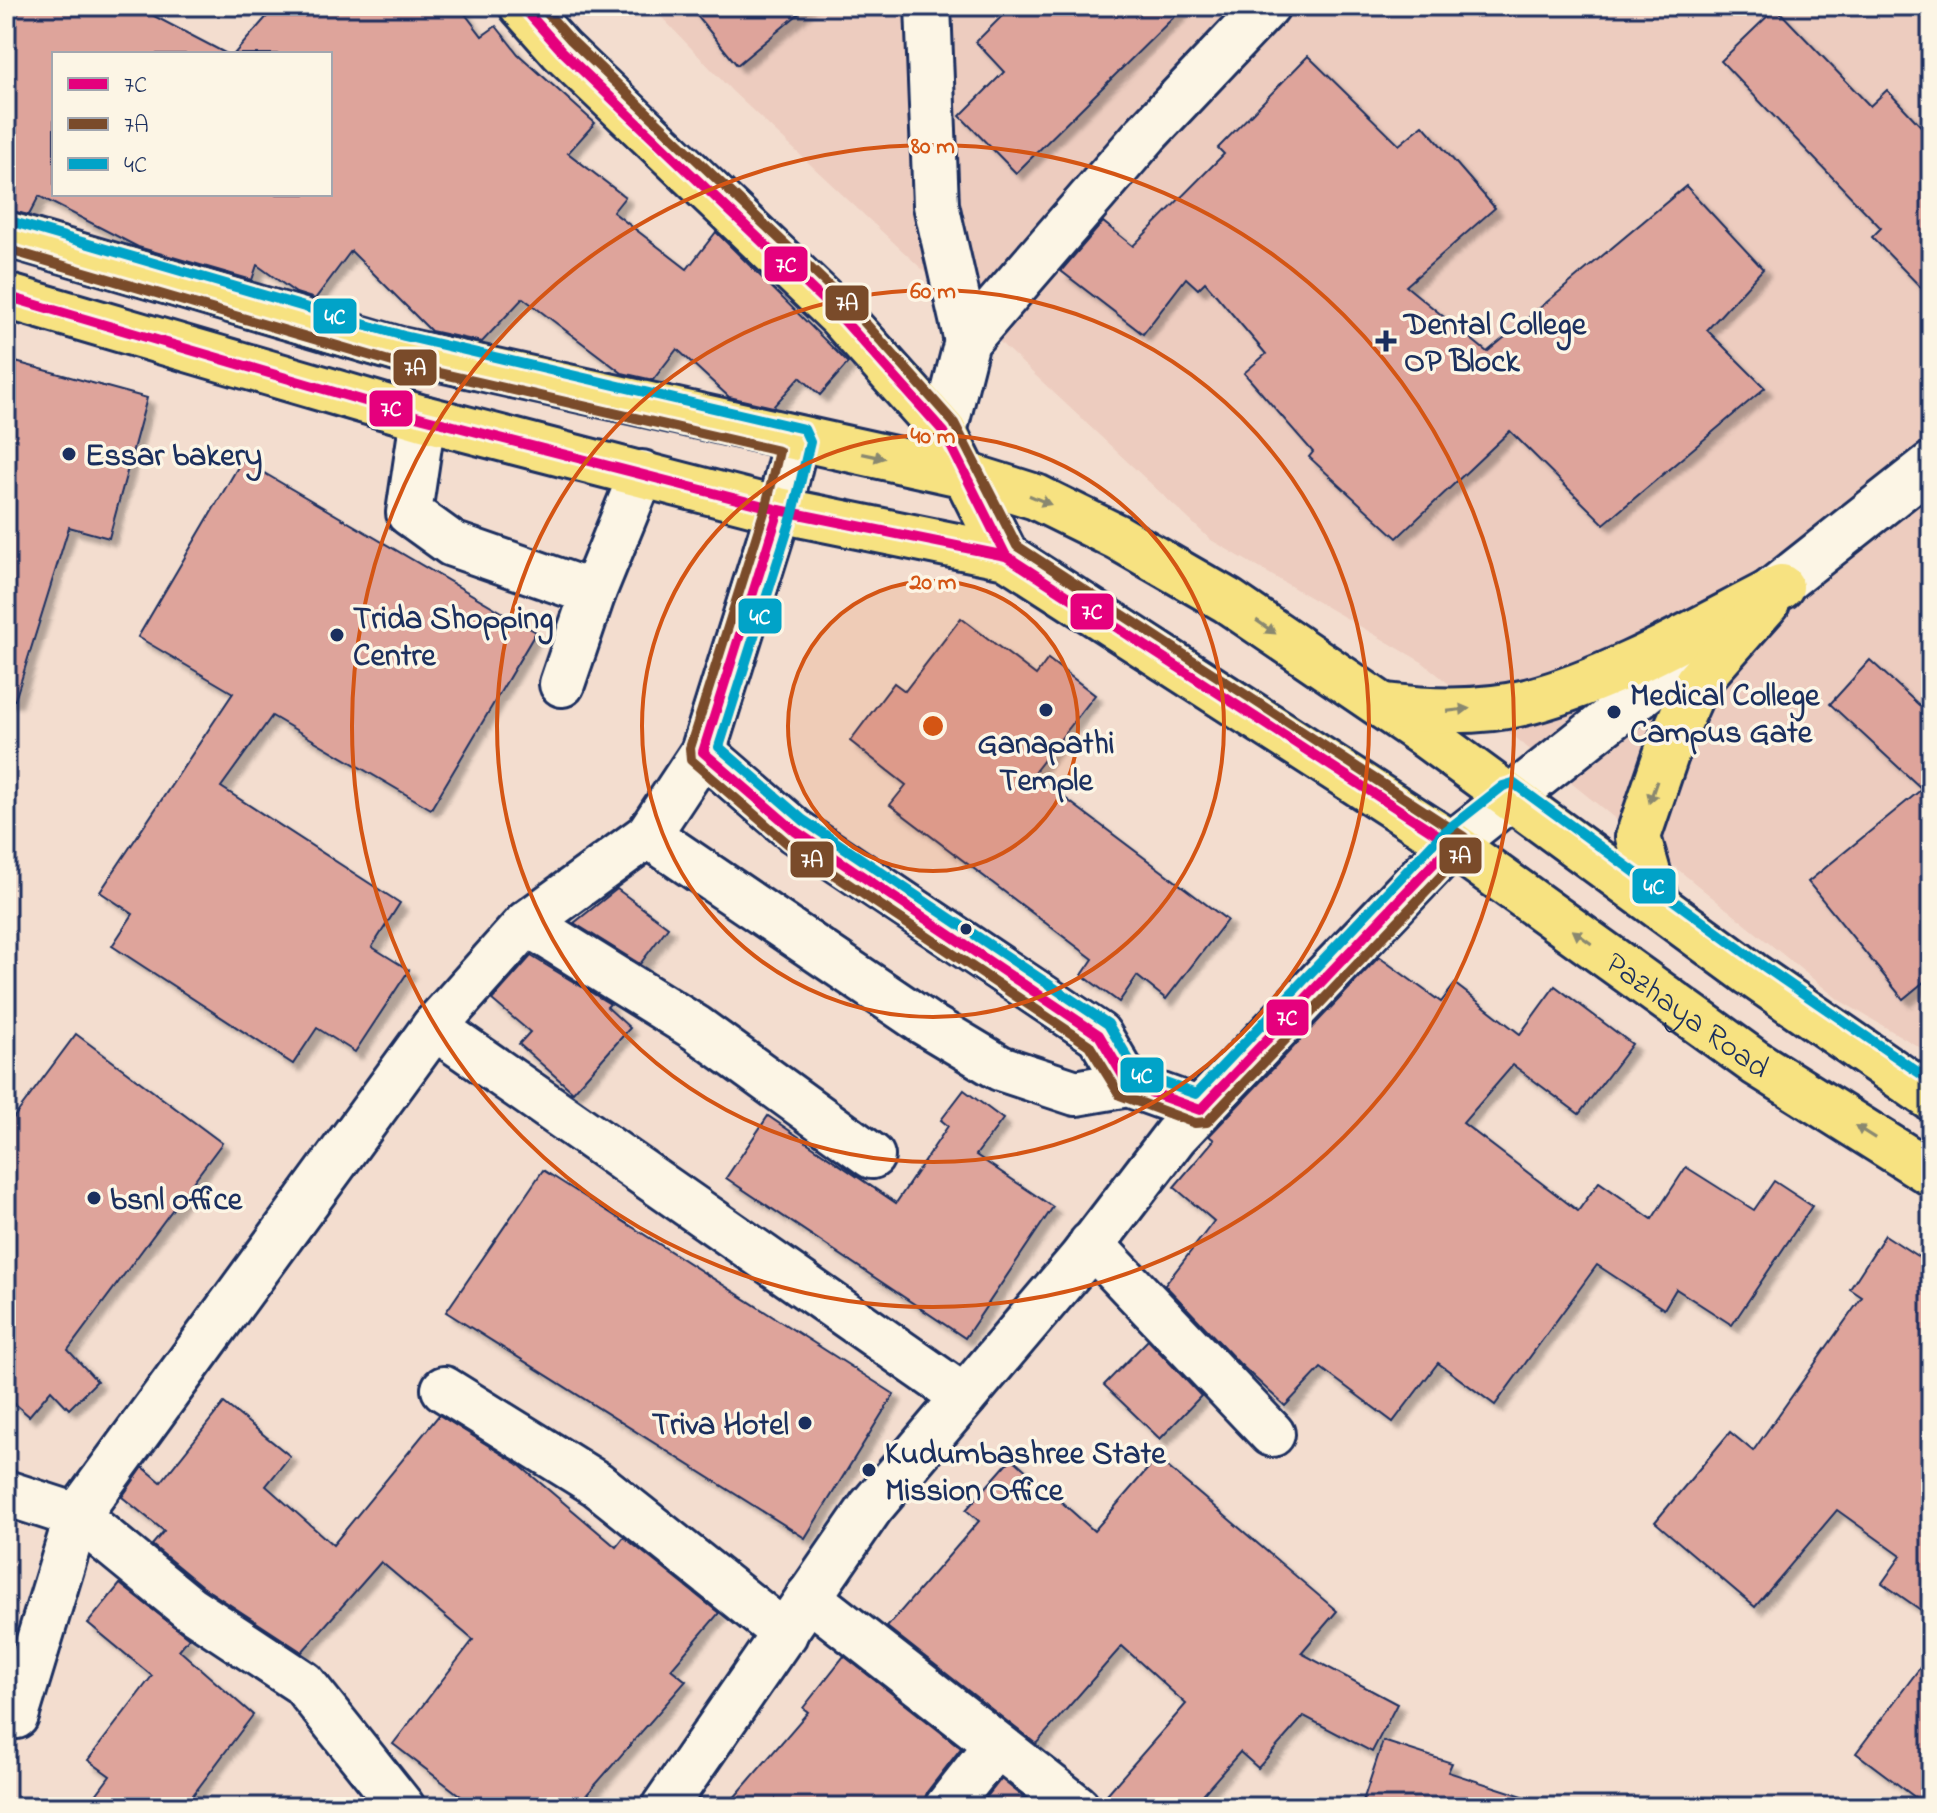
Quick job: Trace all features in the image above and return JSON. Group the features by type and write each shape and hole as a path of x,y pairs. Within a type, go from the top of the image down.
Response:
{"main road":[{"path":"522,6 561,50 840,316 944,432 1006,556"},
{"path":"6,234 400,350 796,440 966,475 1036,497 1117,537 1228,601 1512,797 1751,974 1931,1098"},
{"path":"6,296 423,418 779,510 1006,556"},
{"name":"Pazhaya Road","path":"1006,556 1452,844 1756,1063 1931,1173"},
{"path":"1380,706 1435,712 1530,701 1624,667 1781,587"},
{"path":"1656,901 1638,837 1670,743 1697,682 1781,587"}],"street":[{"path":"928,6 936,205 967,341"},
{"path":"944,432 967,341 1146,134 1267,6"},
{"path":"423,418 409,513 452,544 593,593"},
{"path":"16,1716 77,1516 434,1027 527,923 648,835 703,752 779,510 796,440"},
{"path":"664,1807 871,1507 1091,1244 1175,1136 1452,844 1781,587 1931,465"},
{"path":"562,684 593,593 642,473"},
{"path":"703,752 795,831 1099,1035 1128,1084"},
{"path":"648,835 925,1023 1000,1068 1076,1093 1128,1084 1200,1110"},
{"path":"527,923 696,1028 872,1156"},
{"path":"434,1027 964,1397"},
{"path":"1091,1244 1272,1434"},
{"path":"444,1389 597,1484 785,1634"},
{"path":"6,1493 77,1516 188,1607 303,1683 402,1807"},
{"path":"808,1597 1077,1807"},
{"path":"947,1807 995,1746"}],"shaded area":[{"path":"651,6 1931,6 1931,1054 1839,1000 1422,662 1211,540 732,91"}],"building":[{"path":"6,6 135,6 223,52 52,52 52,196 332,196 332,52 236,52 276,6 459,6 482,36 496,26 518,54 595,123 568,153 625,197 613,212 687,269 716,232 848,363 820,395 800,377 773,407 729,397 677,349 653,380 622,373 523,298 482,342 431,331 351,251 315,299 296,293 257,265 252,280 138,247 39,196 29,215 6,210"},
{"path":"689,6 808,6 737,65"},
{"path":"1012,6 1185,6 1016,173 960,116 1004,72 976,42"},
{"path":"1776,8 1870,106 1887,90 1931,137 1931,298 1872,237 1881,228 1721,61"},
{"path":"1308,56 1399,145 1423,125 1495,208 1406,286 1487,352 1686,186 1763,269 1707,330 1765,388 1604,524 1510,431 1397,538 1309,457 1313,452 1244,373 1266,354 1205,282 1198,289 1186,278 1143,334 1061,271 1103,222 1133,246 1224,154 1218,148"},
{"name":"Essar bakery","path":"12,361 147,398 109,538 69,527 15,700 6,699 6,383"},
{"path":"242,460 536,632 431,809 272,716 221,787 400,903 372,947 409,970 355,1052 317,1028 293,1064 112,946 133,914 100,892 233,693 138,637"},
{"path":"961,618 1036,675 1048,659 1095,695 1033,774 1227,920 1166,999 1137,976 1119,1002 1082,975 1093,959 890,805 906,785 850,741 894,683 905,691"},
{"path":"1870,660 1931,716 1931,976 1903,999 1808,882 1922,789 1830,704"},
{"path":"617,889 668,927 640,964 574,923"},
{"path":"531,956 610,1004 607,1007 630,1028 573,1092 519,1044 530,1032 492,1000"},
{"path":"1379,957 1441,1002 1455,984 1520,1034 1555,986 1632,1044 1579,1114 1513,1065 1463,1123 1578,1211 1599,1182 1652,1219 1686,1167 1754,1210 1774,1181 1812,1206 1732,1325 1676,1289 1664,1309 1597,1265 1495,1405 1438,1363 1393,1422 1321,1368 1285,1406 1239,1363 1165,1285 1214,1221 1174,1187 1214,1140 1209,1136"},
{"name":"bsnl office","path":"76,1034 222,1143 68,1350 97,1381 69,1409 51,1390 29,1416 6,1396 6,1128"},
{"path":"964,1090 1003,1119 976,1155 1053,1207 965,1338 726,1178 768,1116 896,1203 948,1126 941,1120"},
{"path":"543,1170 894,1394 805,1538 446,1312"},
{"path":"1885,1235 1931,1265 1931,1617 1882,1583 1901,1556 1837,1510 1755,1607 1655,1522 1730,1432 1753,1451 1862,1297 1850,1289"},
{"path":"1148,1340 1201,1396 1160,1439 1104,1385"},
{"path":"224,1403 290,1456 266,1486 333,1545 439,1415 518,1464 616,1547 624,1537 719,1613 671,1669 686,1681 576,1807 475,1807 393,1744 473,1640 381,1562 302,1652 203,1587 152,1545 164,1531 122,1497 143,1467 161,1482"},
{"path":"1012,1458 1094,1531 1157,1458 1337,1611 1301,1653 1397,1704 1372,1752 1304,1716 1258,1768 1240,1752 1192,1807 1101,1807 1101,1801 1186,1704 1122,1646 1036,1744 887,1627 979,1521 966,1510"},
{"path":"120,1584 189,1638 179,1650 253,1715 184,1807 87,1807 110,1776 88,1760 152,1676 88,1623"},
{"path":"1931,1653 1931,1807 1928,1807 1856,1753"},
{"path":"844,1656 961,1748 927,1792 923,1807 726,1807 808,1712 803,1708"},
{"path":"1383,1741 1452,1763 1448,1772 1532,1799 1531,1807 1361,1807"},
{"path":"1001,1779 1036,1807 979,1807"}],"transit line":[{"name":"7C","path":"522,6 561,50 840,316 944,432 1006,556"},
{"name":"7A","path":"6,249 396,363 779,451 766,506 690,748 691,760 787,843 1089,1045 1120,1095 1195,1123 1207,1122 1462,854 1464,837 1017,546 954,423 850,306 571,40 541,6"},
{"name":"4C","path":"10,221 404,336 804,429 810,442 793,513 719,747 803,820 1108,1024 1137,1073 1196,1094 1442,834 1503,786 1513,783 1759,963 1931,1081"},
{"name":"7C","path":"6,296 423,418 779,510"},
{"name":"7C","path":"779,510 1006,556 1452,844 1200,1110 1128,1084 1099,1035 795,831 703,752 779,510"}],"place":[{"name":"Dental College OP Block","path":"1386,341"},
{"name":"Essar bakery","path":"69,454"},
{"name":"Trida Shopping Centre","path":"337,635"},
{"name":"Ganapathi Temple","path":"1046,710"},
{"name":"Medical College Campus Gate","path":"1614,712"},
{"name":"bsnl office","path":"94,1198"},
{"name":"Triva Hotel","path":"805,1423"},
{"name":"Kudumbashree State Mission Office","path":"869,1470"}]}
